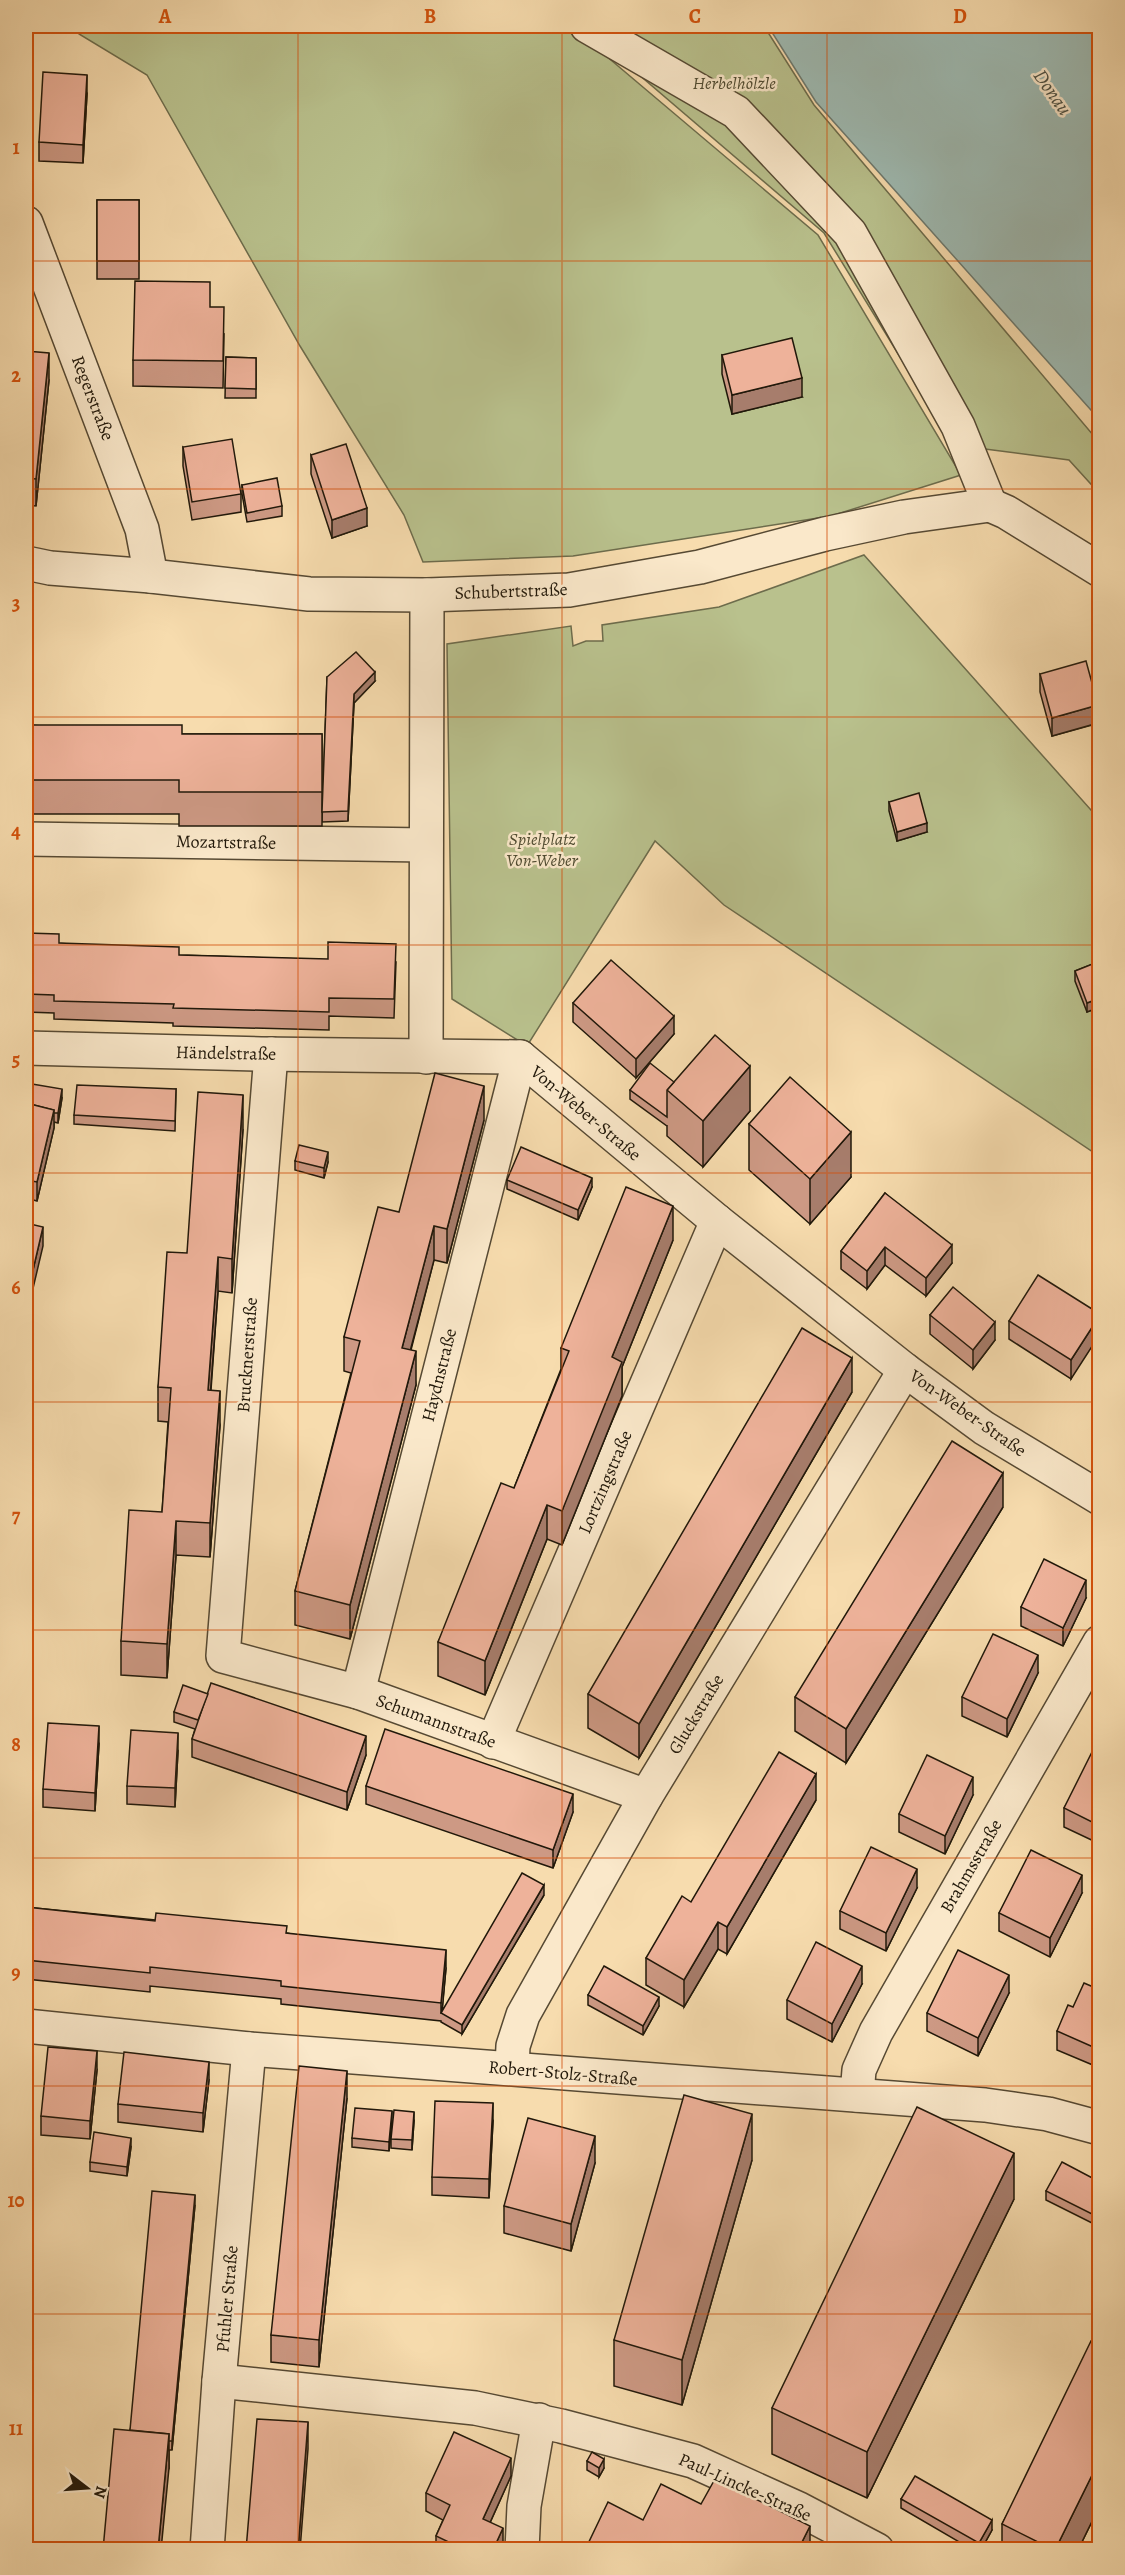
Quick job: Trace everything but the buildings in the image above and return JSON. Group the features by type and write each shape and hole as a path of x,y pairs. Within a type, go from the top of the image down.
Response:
{"street":[{"path":"587,26 736,112 850,233 958,426 990,505 1006,512 1100,570"},
{"name":"Regerstraße","path":"26,222 142,529 152,576"},
{"name":"Schubertstraße","path":"26,563 50,568 152,576 309,594 427,594 569,590 700,567 825,534 904,517 990,505"},
{"path":"426,1056 427,594"},
{"name":"Mozartstraße","path":"26,839 426,845"},
{"name":"Händelstraße","path":"26,1048 426,1056"},
{"name":"Brucknerstraße","path":"223,1656 271,1054"},
{"name":"Von-Weber-Straße","path":"426,1056 520,1057 717,1221 905,1370 984,1428 1100,1498"},
{"name":"Haydnstraße","path":"358,1692 520,1057"},
{"name":"Lortzingstraße","path":"493,1742 717,1221"},
{"name":"Gluckstraße","path":"512,2068 513,2046 523,2015 646,1796 905,1370"},
{"name":"Brahmsstraße","path":"857,2095 859,2070 876,2032 1100,1642"},
{"name":"Schumannstraße","path":"223,1656 358,1692 646,1796"},
{"name":"Robert-Stolz-Straße","path":"26,2026 249,2049 985,2105 1048,2114 1100,2128"},
{"name":"Pfuhler Straße","path":"207,2550 219,2381 249,2049"},
{"name":"Paul-Lincke-Straße","path":"219,2381 475,2408 539,2420 693,2461 799,2509 877,2550"},
{"path":"522,2550 524,2506 539,2420"}],"green space":[{"path":"76,26 574,26 579,33 818,235 961,475 831,516 573,556 423,562 404,515 300,346 147,75 79,34"},
{"name":"Herbelhölzle","path":"582,26 764,26 814,105 1099,442 1099,493 1069,460 954,445 824,233"},
{"name":"Spielplatz Von-Weber","path":"864,555 1099,819 1099,1156 724,905 655,841 527,1046 452,999 447,644 571,626 573,646 586,641 603,641 602,625 719,607"}],"water":[{"name":"Donau","path":"768,26 1099,26 1099,419 816,102"}]}
